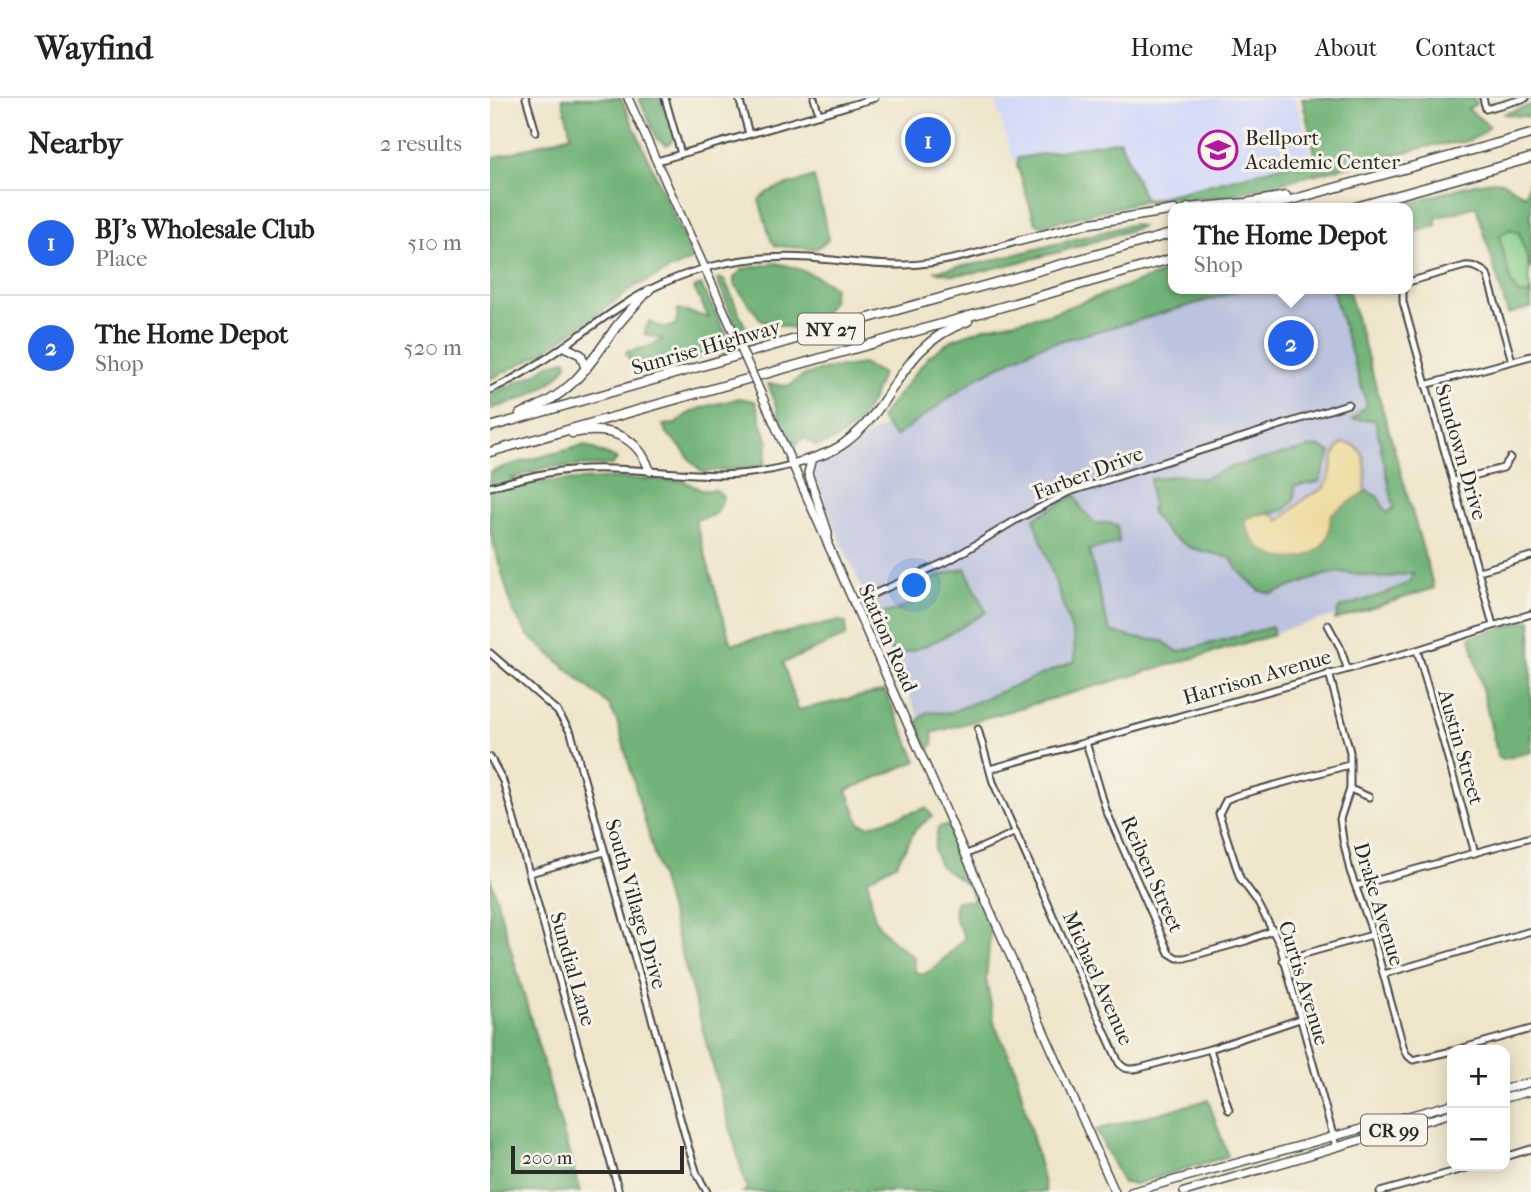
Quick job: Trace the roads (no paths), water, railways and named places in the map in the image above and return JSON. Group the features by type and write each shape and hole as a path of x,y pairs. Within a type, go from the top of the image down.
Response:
{"highway":[{"path":"1280,203 1531,134"},
{"path":"1370,203 1531,158"},
{"path":"1241,203 1369,179"},
{"path":"1020,241 1085,224 1168,211"},
{"name":"Sunrise Highway","path":"490,426 1168,235"},
{"name":"Sunrise Highway","path":"494,451 1168,260"},
{"path":"490,426 548,402 564,392 586,369 649,289"},
{"path":"791,465 844,443 859,431 906,366 938,335 1016,303"},
{"path":"565,347 581,355 586,369"},
{"path":"494,451 576,432 602,431 624,437 635,445 650,471"}],"main road":[{"name":"Station Road","path":"628,98 967,854 1115,1192"},
{"path":"812,458 808,473 828,531 828,545"},
{"path":"1510,1088 1531,1082"},
{"path":"1510,1097 1531,1091"},
{"name":"CR 99","path":"1184,1192 1447,1106"},
{"name":"CR 99","path":"1131,1192 1447,1114"}],"street":[{"path":"526,98 536,132"},
{"path":"665,98 681,154"},
{"path":"739,98 749,134"},
{"path":"814,98 819,114"},
{"path":"657,161 875,98"},
{"path":"1483,98 1486,109 1526,98"},
{"path":"490,390 531,370 649,289 706,268 736,261 774,257 893,265 925,264 1020,241"},
{"path":"1413,281 1474,265 1487,274 1512,361"},
{"name":"Sundown Drive","path":"1403,294 1425,385 1493,625"},
{"path":"1425,385 1531,356"},
{"name":"Farber Drive","path":"853,603 950,560 1069,492 1348,404"},
{"path":"1454,481 1503,468 1510,458"},
{"path":"490,487 538,474 570,470 608,469 708,476 791,465"},
{"path":"1479,571 1531,556"},
{"name":"Harrison Avenue","path":"990,769 1417,650 1531,614"},
{"path":"1328,625 1347,668"},
{"name":"Austin Street","path":"1417,650 1475,853"},
{"name":"South Village Drive","path":"490,653 551,705 567,724 688,1146 697,1174 707,1192"},
{"name":"Drake Avenue","path":"1329,673 1350,751 1350,789 1340,819 1350,871 1384,974 1406,1054 1413,1060 1447,1053"},
{"name":"Michael Avenue","path":"978,729 993,782 1119,1063 1124,1068 1131,1070 1210,1049 1300,1019"},
{"name":"Reiben Street","path":"1086,742 1106,810 1170,953 1185,958 1274,930"},
{"name":"Sundial Lane","path":"490,757 503,781 619,1192"},
{"name":"Curtis Avenue","path":"1335,1142 1274,930 1240,878 1219,814 1226,800 1242,793 1349,765"},
{"path":"1350,789 1369,797"},
{"path":"967,854 1016,832"},
{"path":"1356,886 1531,837"},
{"path":"530,873 604,852"},
{"path":"1384,974 1531,932"},
{"path":"1283,960 1372,935"},
{"name":"Drake Avenue","path":"1475,1045 1531,1029"},
{"path":"1210,1049 1229,1110"},
{"path":"1510,1155 1531,1149"},
{"path":"1381,1192 1458,1171"}],"place":[{"name":"BJ's Wholesale Club","path":"928,140"},
{"name":"Bellport Academic Center","path":"1218,150"},
{"name":"The Home Depot","path":"1291,343"}]}
